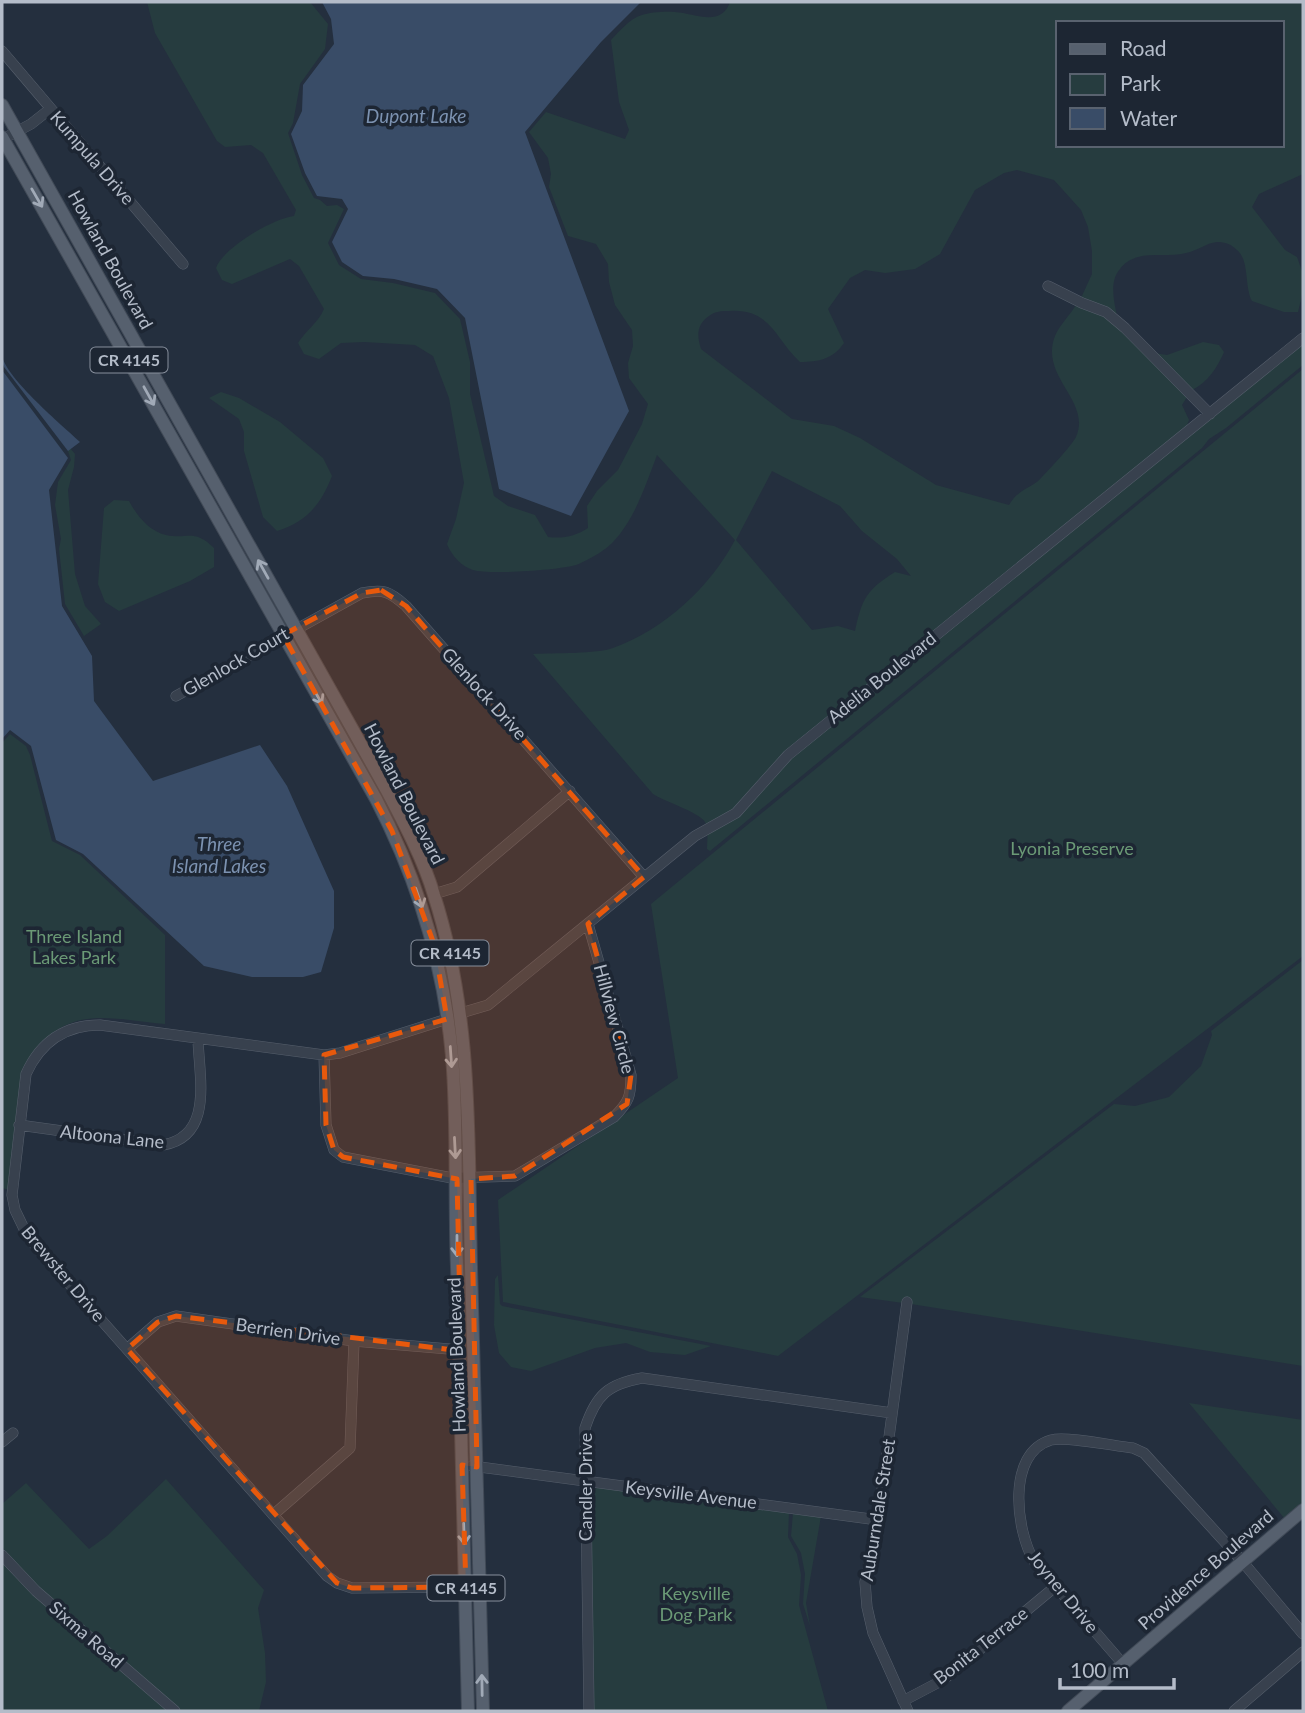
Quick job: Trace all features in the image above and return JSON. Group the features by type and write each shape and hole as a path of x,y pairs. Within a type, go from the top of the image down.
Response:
{"main road":[{"name":"Howland Boulevard","path":"2,105 401,817 434,894 447,941 461,1013 471,1179 483,1711"},
{"name":"Howland Boulevard","path":"2,138 392,831 427,923 444,997 452,1058 468,1711"},
{"path":"444,997 461,1013"},
{"name":"Providence Boulevard","path":"1068,1711 1303,1510"}],"street":[{"name":"Kumpula Drive","path":"2,51 183,264"},
{"path":"2,138 17,132 50,109"},
{"path":"1048,286 1106,312 1210,414"},
{"name":"Adelia Boulevard","path":"461,1013 488,1005 695,836 736,813 788,755 1303,338"},
{"name":"Glenlock Drive","path":"296,628 362,593 381,590 393,595 406,606 644,877"},
{"name":"Glenlock Court","path":"176,696 296,628"},
{"path":"434,894 457,887 570,791"},
{"name":"Hillview Circle","path":"457,1178 515,1176 614,1118 627,1104 631,1075 588,924"},
{"name":"Brewster Drive","path":"447,1019 340,1053 324,1055 100,1025 69,1029 42,1048 32,1060 26,1074 12,1195 21,1227 327,1576 352,1588 466,1587"},
{"name":"Altoona Lane","path":"19,1125 163,1145 173,1143 188,1135 197,1122 200,1110 198,1039"},
{"path":"324,1055 326,1125 334,1150 343,1157 457,1178"},
{"name":"Auburndale Street","path":"906,1706 873,1633 865,1582 878,1520 907,1302"},
{"name":"Berrien Drive","path":"127,1349 158,1322 176,1316 354,1341 461,1350"},
{"path":"273,1516 350,1448 354,1341"},
{"name":"Candler Drive","path":"589,1711 585,1428 591,1410 601,1395 623,1382 642,1378 892,1413"},
{"path":"2,1442 13,1433"},
{"name":"Joyner Drive","path":"1123,1664 1030,1554 1020,1525 1019,1497 1023,1470 1039,1447 1051,1440 1133,1448 1144,1453 1242,1561 1303,1634"},
{"name":"Keysville Avenue","path":"462,1465 878,1520"},
{"name":"Sixma Road","path":"2,1555 36,1591 175,1711"},
{"name":"Bonita Terrace","path":"906,1706 943,1680 1056,1586"},
{"path":"1234,1711 1303,1652"}],"highlighted area":[{"path":"381,590 406,606 644,877 588,924 631,1075 627,1104 515,1176 471,1179 477,1467 462,1465 466,1587 352,1588 337,1583 127,1349 158,1322 176,1316 461,1351 457,1179 343,1157 334,1150 326,1125 324,1055 447,1019 434,944 392,831 283,635 362,593"}],"green space":[{"path":"147,2 310,2 328,24 325,49 300,84 293,123 288,133 302,175 314,198 327,206 337,205 344,209 328,243 339,265 361,279 435,293 460,319 470,362 470,394 494,496 508,506 535,515 548,537 559,538 588,528 587,506 597,491 618,470 642,424 648,404 629,378 632,330 615,305 608,264 596,244 568,236 549,187 551,174 548,158 529,132 546,112 625,139 629,130 619,102 611,40 629,22 645,14 658,12 714,17 726,10 730,2 1303,3 1303,174 1259,194 1252,207 1285,250 1297,257 1303,274 1303,291 1298,312 1284,312 1252,301 1244,260 1232,246 1220,242 1186,253 1143,256 1126,263 1114,279 1117,316 1081,298 1092,274 1092,251 1088,227 1081,210 1054,180 1017,170 1004,173 975,190 940,254 915,269 885,273 865,270 850,278 828,309 844,343 830,356 800,362 771,327 754,314 743,311 721,311 712,314 702,323 698,335 701,349 792,419 834,426 860,438 936,485 1009,505 1017,495 1041,478 1076,437 1079,424 1077,412 1054,364 1052,351 1057,332 1076,305 1104,316 1187,397 1182,405 1189,420 1185,430 1210,420 1303,343 1303,365 1209,439 1202,448 710,851 707,849 705,822 696,814 653,794 533,654 606,650 650,630 699,590 735,540 657,455 628,523 610,545 591,558 567,567 508,572 473,570 461,563 447,544 464,483 449,398 433,356 415,345 364,342 341,343 319,359 304,354 298,343 324,309 299,266 290,259 232,284 222,280 216,268 228,251 262,228 294,216 296,210 263,153 251,145 225,147 217,141 155,33","holes":["772,471 840,506 862,531 897,559 911,576 895,572 871,590 863,603 855,631 838,626 812,630 736,540"]},
{"path":"1203,342 1219,345 1224,352 1211,374 1192,390 1154,353 1167,355"},
{"name":"Lyonia Preserve","path":"1303,369 1303,956 778,1356 503,1302 498,1200 678,1078 651,904"},
{"path":"221,392 239,398 280,422 323,458 332,476 318,503 297,523 277,531 263,517 244,451 244,432 239,419 209,398"},
{"path":"70,448 75,454 68,490 75,574 85,606 101,624 84,636 65,604 59,549 61,539 55,505 58,482 71,460 68,451"},
{"path":"114,500 129,501 144,522 160,533 195,536 207,542 214,548 214,567 190,581 119,611 105,602 98,584 104,508"},
{"name":"Three Island Lakes Park","path":"10,734 26,746 30,755 52,841 80,855 165,935 165,1024 90,1018 59,1029 45,1041 31,1058 10,1190 2,1188 2,743"},
{"path":"1303,960 1303,1366 911,1304 911,1298 904,1298 903,1303 860,1297 1114,1104 1135,1106 1169,1097 1201,1066 1211,1031"},
{"path":"498,1275 502,1306 711,1346 685,1355 650,1352 626,1343 595,1348 531,1371 511,1367 499,1353 494,1325 495,1279"},
{"path":"1189,1403 1303,1420 1303,1505 1285,1519"},
{"path":"166,1479 264,1590 258,1608 265,1653 266,1682 259,1711 181,1711 39,1588 2,1547 2,1504 26,1483 89,1549 107,1536"},
{"name":"Keysville Dog Park","path":"598,1487 789,1512 788,1537 797,1554 801,1575 799,1605 828,1711 593,1711 589,1494"},
{"path":"793,1513 821,1516 806,1603 810,1626 803,1604 805,1574 801,1553 791,1536"},
{"path":"2,1563 33,1595 168,1711 2,1711"}],"water":[{"name":"Dupont Lake","path":"322,2 641,2 601,42 525,132 629,411 571,516 499,489 465,318 437,289 394,279 363,276 342,262 332,242 348,209 342,199 317,196 305,173 291,134 302,111 303,85 334,44 331,19"},
{"path":"2,356 6,366 24,389 80,442 68,451 4,367"},
{"name":"Three Island Lakes","path":"2,370 68,458 49,490 62,606 92,656 94,701 153,781 260,745 287,786 334,891 334,928 321,972 303,977 252,977 204,966 83,854 56,840 31,746 10,730 2,739"}]}
